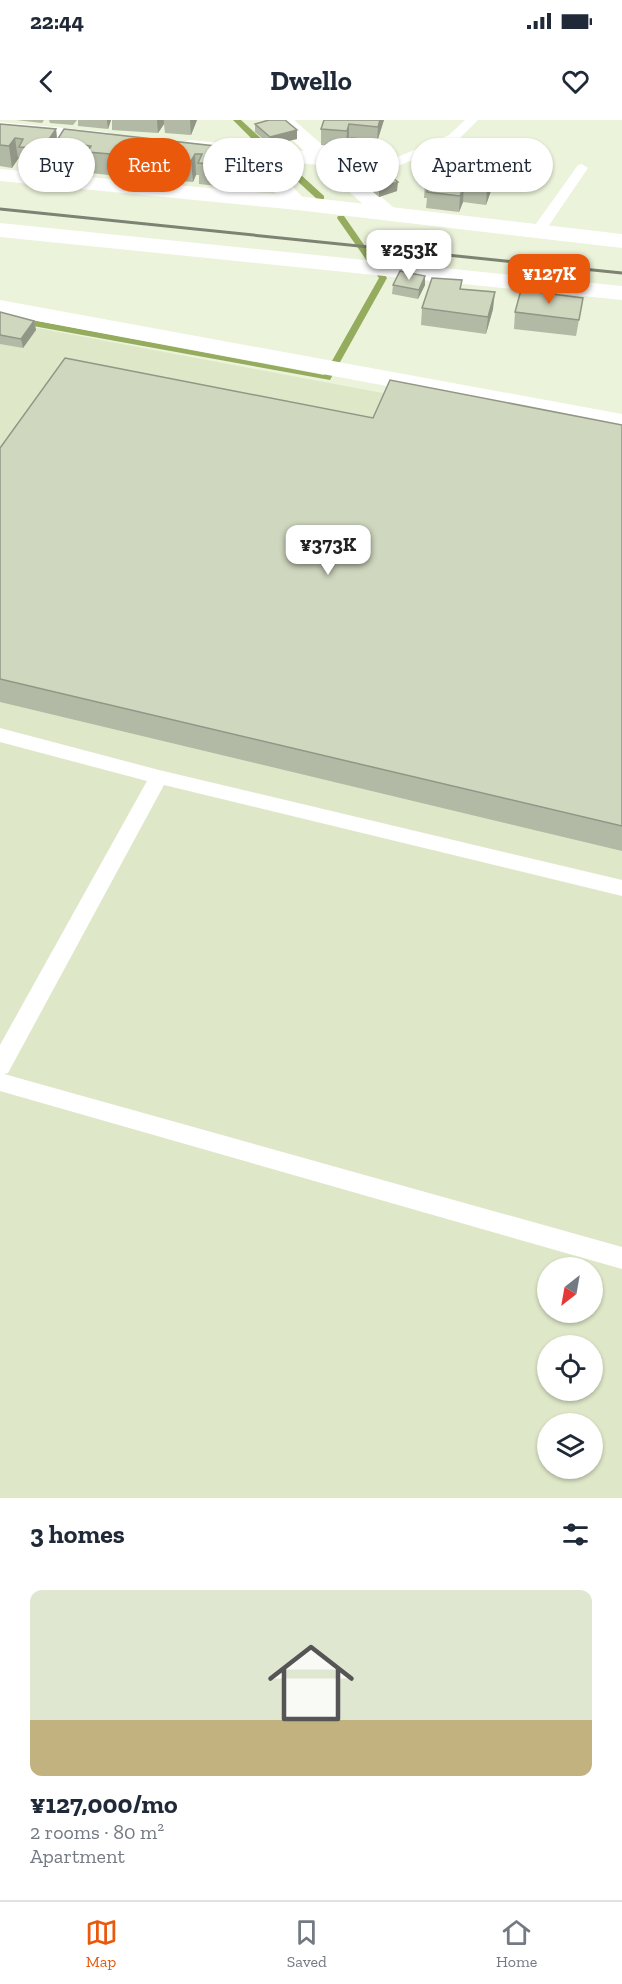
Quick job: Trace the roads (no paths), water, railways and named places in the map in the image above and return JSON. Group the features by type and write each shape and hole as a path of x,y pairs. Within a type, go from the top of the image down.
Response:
{"street":[{"path":"282,120 316,150"},
{"path":"0,128 108,138"},
{"path":"0,175 297,203 622,241"},
{"path":"287,192 297,203"},
{"path":"363,192 386,213"},
{"path":"0,230 622,293"},
{"path":"0,307 622,422"}],"lane":[{"path":"399,161 453,138 472,120"},
{"path":"538,231 582,168"},
{"path":"0,735 159,777 622,888"},
{"path":"0,1066 159,777"},
{"path":"0,1083 622,1258"}],"waterway":[{"path":"237,120 256,138"},
{"path":"304,182 321,198"},
{"path":"0,317 327,378 383,278 341,218"}],"railway":[{"path":"0,209 622,273"}]}
